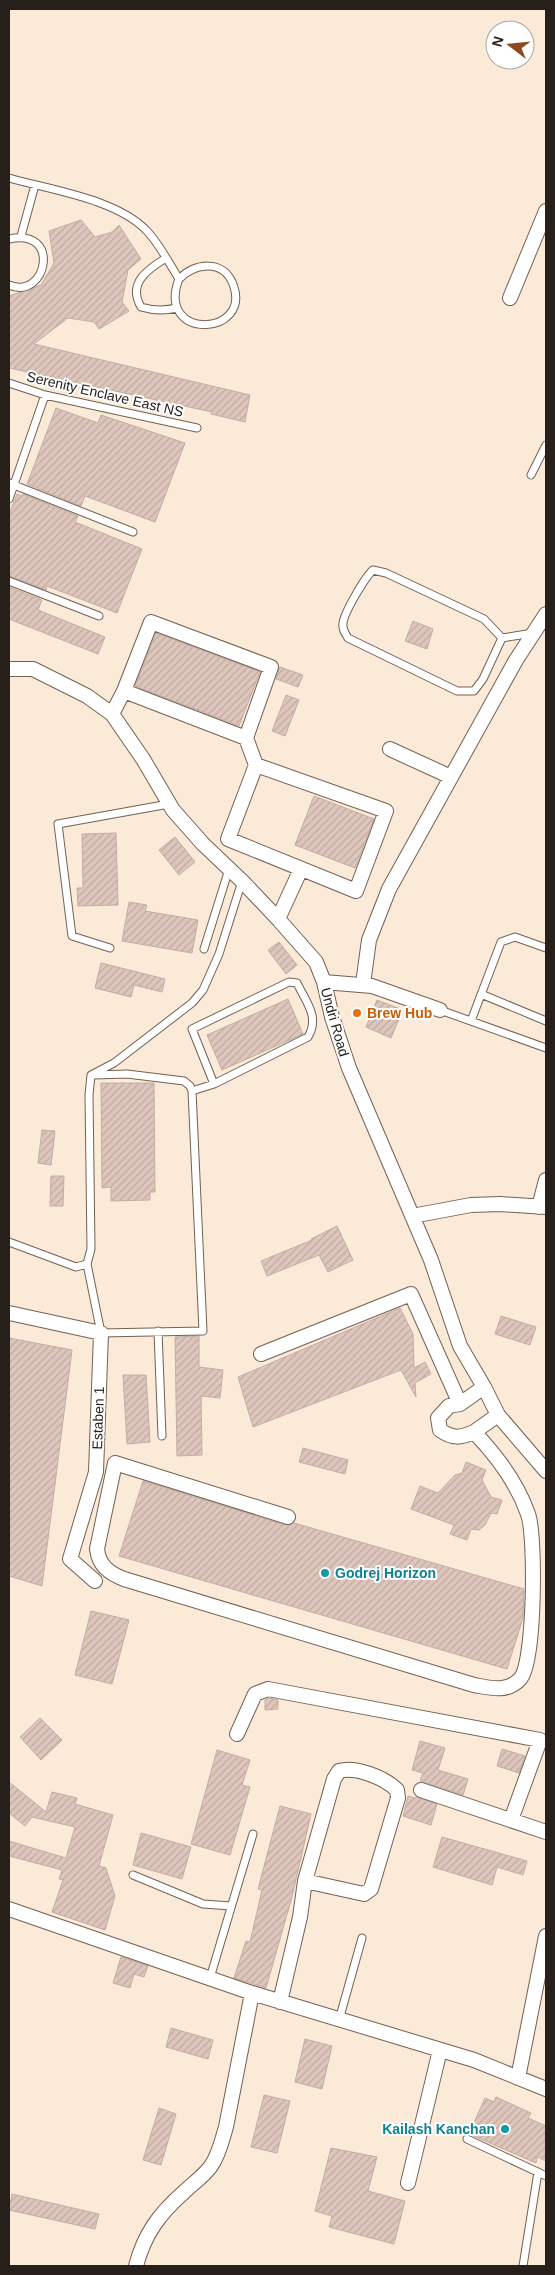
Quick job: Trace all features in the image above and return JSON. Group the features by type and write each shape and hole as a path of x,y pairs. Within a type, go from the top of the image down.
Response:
{"street":[{"path":"510,298 546,211"},
{"path":"363,984 369,940 389,889 516,660 546,614"},
{"path":"112,714 124,691 151,622 271,667 246,738 256,765 228,839 356,891 386,811 256,765"},
{"name":"Undri Road","path":"9,668 33,669 87,696 112,714 170,804 203,844 242,881 316,962 324,982 332,1016 349,1068 431,1260 460,1346 498,1415 546,1471"},
{"path":"124,691 246,738"},
{"path":"390,748 451,777"},
{"path":"278,919 301,869"},
{"path":"324,982 363,984 440,1010"},
{"path":"412,1216 471,1205 542,1207 546,1180"},
{"path":"261,1354 411,1294 460,1404"},
{"path":"9,1313 101,1333"},
{"name":"Estaben 1","path":"96,1581 70,1559 96,1472 101,1333"},
{"path":"484,1387 460,1404 449,1406 438,1418 440,1430 449,1436 460,1438 474,1432 498,1415"},
{"path":"288,1517 115,1463 97,1549 98,1556 104,1568 124,1579 474,1685 497,1689 509,1688 522,1678 527,1663 533,1568 532,1536 528,1515 517,1489 499,1459 474,1432"},
{"path":"237,1734 254,1694 268,1689 540,1740 511,1820"},
{"path":"280,2002 300,1916 305,1881 334,1779 339,1771 348,1768 391,1784 398,1790 398,1798 371,1889 364,1894 349,1893 305,1881"},
{"path":"421,1790 546,1832"},
{"path":"9,1909 252,1993 474,2060 546,2089"},
{"path":"518,2078 546,1936"},
{"path":"136,2266 150,2228 164,2209 212,2165 220,2148 226,2127 252,1993"},
{"path":"408,2183 440,2050"}],"lane":[{"path":"9,178 112,207 128,215 147,230 180,279"},
{"path":"21,236 35,185"},
{"path":"9,239 21,236 34,241 44,254 44,265 40,276 34,282 21,286 9,285"},
{"path":"166,258 144,273 138,284 136,299 141,307 150,310 163,311 177,308"},
{"path":"205,265 215,267 224,272 231,280 235,290 232,310 226,318 208,326 190,322 182,316 177,308 176,289 180,279 195,267 205,265"},
{"name":"Serenity Enclave East NS","path":"9,383 45,395 197,428"},
{"path":"9,499 11,483 45,395"},
{"path":"531,476 546,445"},
{"path":"11,483 133,532"},
{"path":"373,570 386,573 484,619 502,638 483,679 474,691 466,692 457,691 348,638 343,631 343,622 366,576 373,570"},
{"path":"9,581 99,616"},
{"path":"502,638 534,633"},
{"path":"110,948 72,936 58,824 170,804"},
{"path":"204,949 229,869"},
{"path":"92,1076 114,1063 192,1003 203,990 218,954 242,881"},
{"path":"471,1021 501,942 515,937 546,948"},
{"path":"192,1091 214,1084 308,1037 314,1027 313,1016 297,983 289,982 192,1029 214,1084"},
{"path":"481,994 546,1021"},
{"path":"440,1010 546,1048"},
{"path":"127,1074 184,1081 190,1086 192,1091 203,1331 101,1333 87,1264 91,1249 90,1095 92,1076 127,1074"},
{"path":"9,1242 76,1267 87,1264"},
{"path":"158,1331 162,1436"},
{"path":"210,1978 253,1834"},
{"path":"134,1875 203,1904 232,1906"},
{"path":"339,2020 362,1938"},
{"path":"467,2139 546,2176"},
{"path":"523,2266 538,2172"}],"building":[{"path":"81,220 95,237 112,232 119,225 141,259 128,270 122,302 129,311 99,329 94,322 68,318 34,344 250,395 245,422 211,414 212,412 9,368 9,296 41,285 54,263 49,231"},
{"path":"56,408 98,423 101,415 185,443 155,522 85,496 81,506 27,484"},
{"path":"17,494 22,496 23,494 78,516 75,522 142,549 117,613 47,586 46,590 9,576 9,514"},
{"path":"9,587 42,600 38,610 105,637 98,654 9,619"},
{"path":"413,621 433,629 427,649 405,641"},
{"path":"156,633 260,672 239,726 135,686"},
{"path":"280,667 303,675 298,687 276,679"},
{"path":"286,695 299,700 285,736 272,731"},
{"path":"314,796 374,819 355,868 295,845"},
{"path":"116,833 118,905 78,906 77,888 83,888 82,834"},
{"path":"175,837 195,862 179,875 159,850"},
{"path":"129,902 147,905 145,911 198,920 192,953 122,941"},
{"path":"279,942 297,965 286,974 268,950"},
{"path":"101,963 165,979 162,992 134,985 131,997 95,988"},
{"path":"288,999 303,1034 222,1070 207,1035"},
{"path":"377,1000 403,1010 391,1038 366,1027"},
{"path":"101,1083 154,1083 155,1192 150,1192 150,1200 111,1201 111,1187 102,1188"},
{"path":"42,1130 55,1131 51,1165 38,1163"},
{"path":"51,1176 64,1176 63,1206 50,1206"},
{"path":"337,1226 353,1260 328,1272 319,1255 267,1276 261,1261 312,1240"},
{"path":"400,1308 413,1334 414,1368 425,1362 431,1374 415,1383 416,1397 401,1370 253,1427 238,1377"},
{"path":"501,1316 536,1327 530,1345 495,1334"},
{"path":"199,1336 199,1367 223,1370 220,1398 201,1396 202,1455 177,1456 175,1337"},
{"path":"9,1338 72,1350 42,1586 9,1576"},
{"path":"123,1375 146,1375 150,1442 127,1444"},
{"path":"303,1448 348,1460 345,1474 299,1462"},
{"path":"466,1462 486,1470 482,1480 491,1497 502,1500 497,1514 491,1513 485,1525 479,1530 471,1529 467,1540 450,1534 454,1525 411,1509 420,1486 438,1493 455,1475 462,1473"},
{"name":"Godrej Horizon","path":"143,1481 285,1525 294,1523 524,1589 523,1618 507,1669 119,1556"},
{"path":"91,1611 129,1620 112,1684 75,1675"},
{"path":"269,1698 278,1700 278,1709 265,1710 265,1700"},
{"path":"40,1718 62,1740 41,1760 20,1737"},
{"path":"420,1741 445,1748 438,1770 468,1779 463,1795 420,1781 423,1773 412,1770"},
{"path":"502,1749 525,1756 519,1773 497,1766"},
{"path":"217,1750 250,1760 242,1785 250,1787 230,1855 191,1844"},
{"path":"9,1782 46,1812 52,1792 77,1798 75,1804 113,1815 99,1866 106,1868 115,1896 105,1930 52,1912 63,1880 59,1879 62,1870 9,1856 9,1841 66,1858 75,1827 32,1817 25,1826 9,1813"},
{"path":"408,1796 437,1804 431,1825 403,1816"},
{"path":"280,1806 311,1814 292,1897 266,1988 234,1978 246,1941 250,1942 262,1890 258,1889"},
{"path":"141,1833 191,1847 182,1879 133,1865"},
{"path":"442,1837 527,1861 523,1875 497,1867 492,1885 433,1867"},
{"path":"121,1957 148,1966 144,1977 134,1974 130,1988 113,1983"},
{"path":"171,2028 213,2040 208,2059 166,2047"},
{"path":"305,2039 332,2046 322,2089 295,2082"},
{"path":"264,2095 290,2101 277,2153 251,2147"},
{"name":"Kailash Kanchan","path":"496,2097 531,2113 528,2118 546,2126 546,2161 537,2157 536,2163 469,2134 485,2098 494,2102"},
{"path":"159,2108 176,2114 161,2165 143,2160"},
{"path":"331,2148 377,2157 368,2191 405,2201 394,2244 329,2227 332,2216 315,2211"},
{"path":"12,2194 99,2214 95,2229 9,2210"}],"place":[{"name":"Brew Hub","path":"357,1013"},
{"name":"Godrej Horizon","path":"325,1573"},
{"name":"Kailash Kanchan","path":"505,2129"}]}
